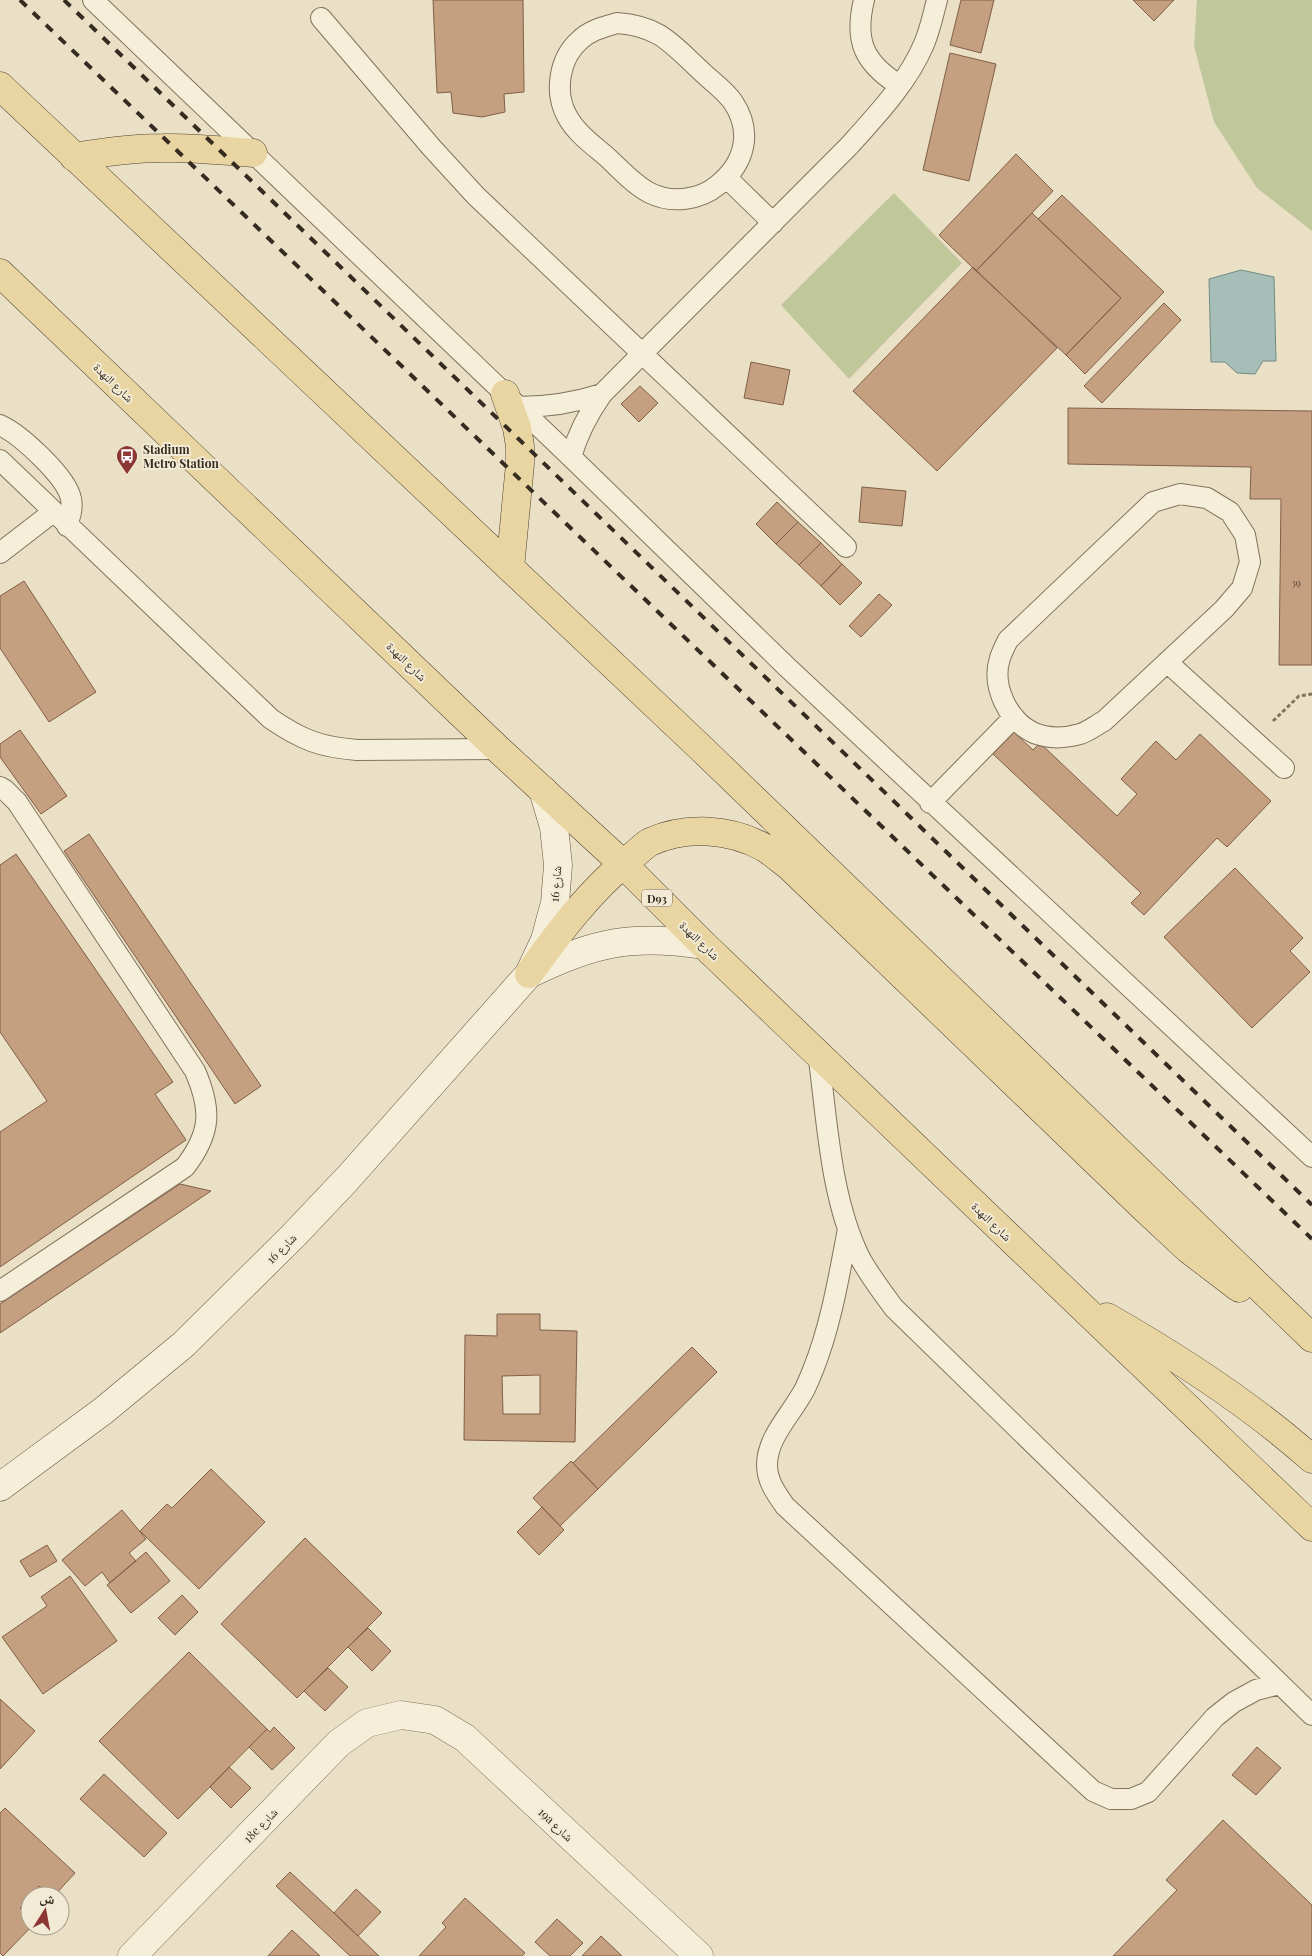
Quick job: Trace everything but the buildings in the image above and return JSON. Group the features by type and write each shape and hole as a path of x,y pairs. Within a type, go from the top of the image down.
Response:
{"main road":[{"path":"0,86 703,750 1312,1338"},
{"path":"74,157 118,150 164,148 253,153"},
{"name":"شارع النهدة","path":"0,273 498,749 623,864 704,945 818,1052 1312,1527"},
{"path":"510,568 520,464 520,446 511,400"},
{"path":"529,974 575,914 623,864 648,843 677,833 707,831 737,836 765,848 789,866 1188,1249 1234,1285 1312,1338"},
{"path":"1069,1295 1142,1337 1205,1378 1285,1435 1312,1459"}],"street":[{"name":"شارع 16","path":"0,1487 103,1411 198,1330 294,1235 348,1178 529,974 545,940 556,893 558,865 554,827 543,790"},
{"name":"شارع 16","path":"529,974 561,958 596,946 632,940 668,940 704,945"},
{"name":"18e شارع","path":"132,1956 339,1743 367,1723 401,1716"},
{"name":"19a شارع","path":"401,1716 436,1720 465,1738 699,1956"}],"lane":[{"path":"93,0 930,803 1312,1157"},
{"path":"864,0 860,37 868,57 881,74 899,85"},
{"path":"571,458 578,434 602,394 849,146 874,118 909,73 924,45 937,0"},
{"path":"321,18 419,134 476,196 846,547"},
{"path":"618,23 638,24 657,33 673,44 732,101 742,119 745,140 742,154 727,178 711,191 692,198 671,199 650,193 636,183 579,132 567,116 560,96 560,75 567,55 580,39 597,28 618,23"},
{"path":"727,178 773,223"},
{"path":"511,400 546,407 575,402 602,394"},
{"path":"0,425 22,440 60,477 67,487 71,500 71,513 67,526"},
{"path":"0,460 271,719 290,732 312,742 334,748 357,750 498,749"},
{"path":"1180,494 1207,498 1230,512 1245,535 1250,562 1242,588 1224,609 1104,720 1082,734 1058,738 1034,732 1014,717 1002,700 997,680 999,659 1008,640 1153,502 1180,494"},
{"path":"4,550 53,512"},
{"path":"1167,662 1284,768"},
{"path":"930,803 1014,717"},
{"path":"0,787 17,802 195,1071 203,1090 207,1111 205,1132 197,1151 185,1167 0,1291"},
{"path":"818,1052 832,1160 848,1229 859,1256 874,1282 894,1308 1312,1715"},
{"path":"848,1229 833,1305 814,1368 801,1396 784,1421 773,1442 767,1464 771,1487 785,1506 1093,1791 1111,1799 1130,1799 1148,1792 1215,1717 1234,1702 1256,1690 1279,1684"}],"path":[{"path":"1253,740 1299,696 1312,694"}],"green space":[{"path":"1197,0 1312,0 1312,231 1257,188 1214,122 1194,46"},
{"path":"894,193 962,263 849,379 781,305"}],"water":[{"path":"1241,270 1274,277 1276,361 1263,361 1255,374 1237,373 1225,362 1211,362 1209,279"}],"railway":[{"path":"20,0 1312,1239"},
{"path":"64,0 1312,1205"}],"place":[{"name":"Stadium Metro Station","path":"127,475"}]}
